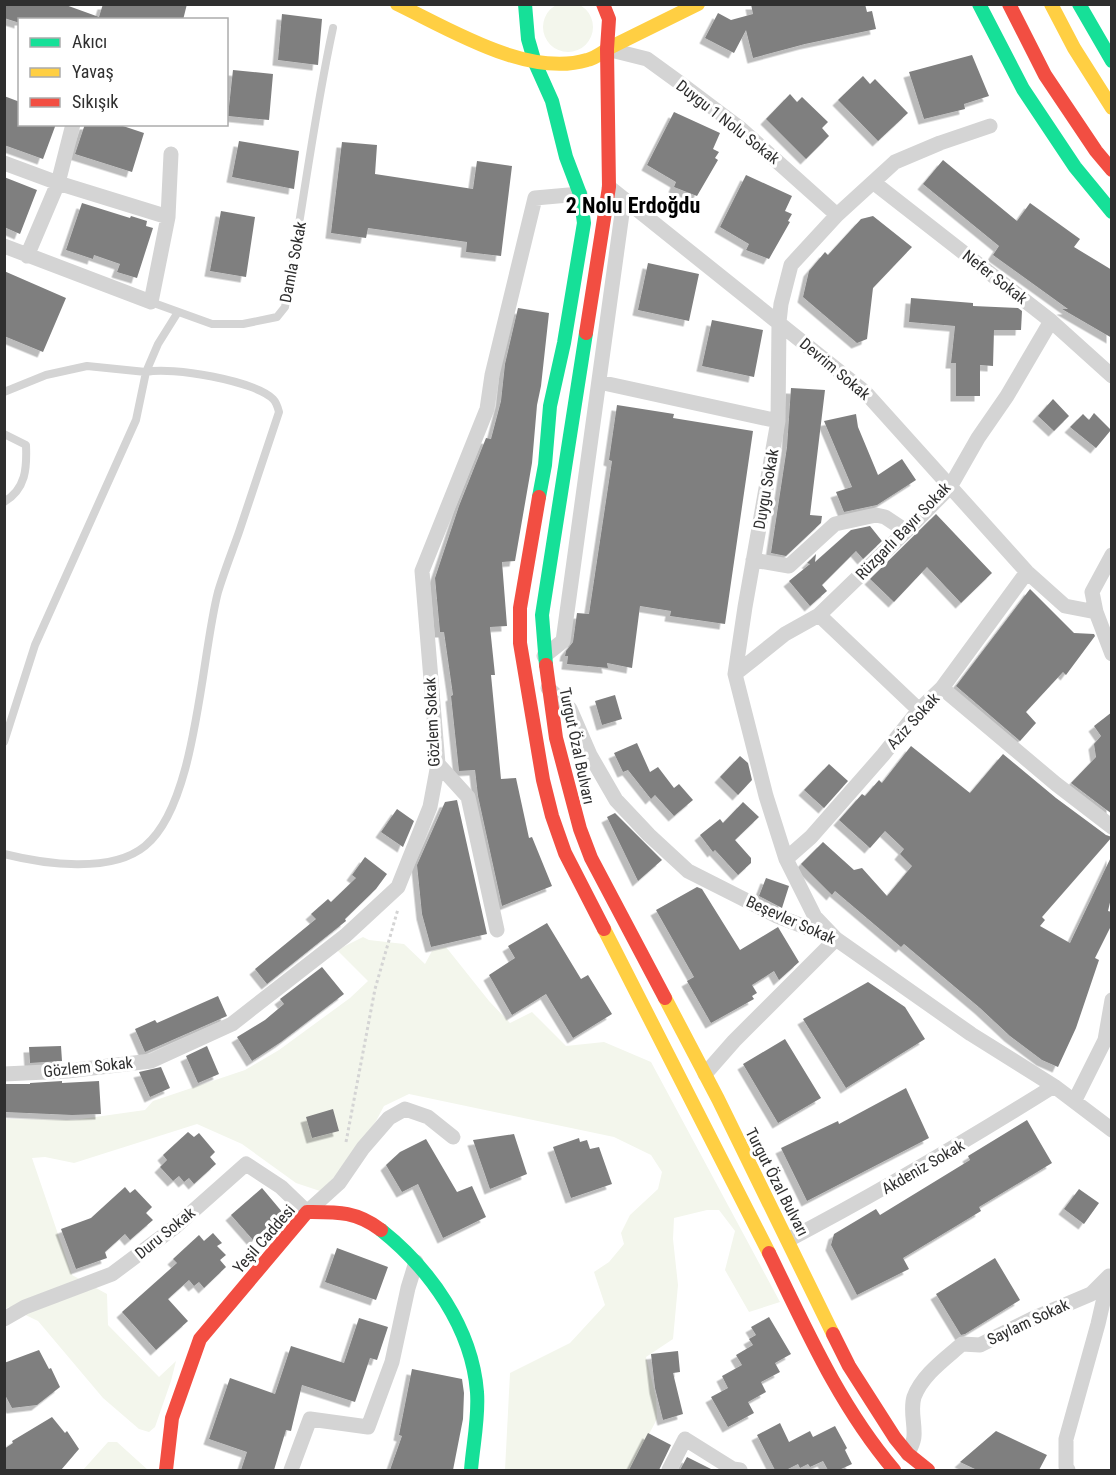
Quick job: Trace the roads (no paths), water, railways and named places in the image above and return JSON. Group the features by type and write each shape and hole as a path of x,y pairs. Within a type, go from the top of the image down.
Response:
{"street":[{"path":"396,4 477,43 535,63 566,64 589,60 698,4"},
{"path":"525,4 528,39 535,63 552,101 566,157 580,194 584,222 564,343 550,406 545,465 520,608 520,643 549,807 565,854 704,1122 828,1373 862,1431 880,1456 894,1470"},
{"name":"Turgut Özal Bulvarı","path":"603,4 609,19 609,187 542,615 548,688 567,789 591,858 705,1074 849,1366 895,1438 908,1454 928,1470"},
{"path":"979,4 1023,89 1075,167 1112,212"},
{"path":"1009,4 1045,75 1096,151 1112,170"},
{"path":"1052,4 1074,48 1112,108"},
{"path":"1079,4 1112,61"},
{"name":"Duygu 1 Nolu Sokak","path":"608,49 647,60 699,96 771,154 837,215"},
{"path":"27,256 58,183 72,126"},
{"name":"Duygu Sokak","path":"836,939 815,917 786,859 766,796 735,674 778,421 779,322 782,304 791,265 837,215 896,162 940,142 990,126"},
{"path":"151,302 168,217 171,154"},
{"path":"4,163 58,183 168,217"},
{"name":"Nefer Sokak","path":"873,182 1051,321 1112,376"},
{"name":"Devrim Sokak","path":"609,187 866,392 1027,572 1065,606 1096,612"},
{"name":"Gözlem Sokak","path":"4,1074 67,1071 151,1061 232,1024 371,915 398,887 430,807 438,764 422,571 487,409 492,375 535,198 580,194"},
{"path":"544,656 563,641 624,199"},
{"name":"Damla Sokak","path":"4,246 151,302"},
{"name":"Rüzgarlı Bayır Sokak","path":"735,674 785,634 819,615 950,486 978,438 1008,396 1051,321"},
{"path":"599,382 778,421"},
{"path":"753,560 789,566 835,524 876,515 885,517 906,531"},
{"path":"1112,555 1092,592 1096,612 1112,654"},
{"name":"Aziz Sokak","path":"786,859 811,837 919,710 942,688 1027,572"},
{"path":"819,615 919,710"},
{"name":"Beşevler Sokak","path":"548,688 570,709 590,754 616,800 688,871 777,916 836,939 971,1034 1054,1086 1112,1130"},
{"path":"942,688 1056,784 1112,826"},
{"path":"438,764 468,797 497,930"},
{"path":"705,1074 734,1041 836,939"},
{"path":"1075,1101 1105,1040 1112,1000"},
{"name":"Akdeniz Sokak","path":"788,1240 877,1194 1054,1086"},
{"path":"307,1212 339,1183 363,1148 389,1118 405,1108 428,1117 453,1137"},
{"name":"Duru Sokak","path":"4,1319 25,1307 112,1274 175,1227 246,1164 281,1187 307,1212"},
{"name":"Yeşil Caddesi","path":"166,1470 172,1418 200,1339 307,1212 352,1214 391,1236 416,1262 452,1310 468,1349 477,1391 471,1470"},
{"path":"291,1470 310,1419 368,1426 392,1362 416,1262"},
{"path":"1068,1470 1066,1467 1066,1439 1110,1274"},
{"name":"Saylam Sokak","path":"908,1454 914,1437 912,1417 914,1398 924,1379 944,1360 962,1344 980,1345 1032,1319 1091,1294 1110,1274"},
{"path":"669,1470 685,1439 733,1469 740,1470"}],"lane":[{"name":"Damla Sokak","path":"151,302 212,324 243,324 277,317 285,308 303,211 321,84 333,28"},
{"path":"4,742 35,645 136,420 146,372 158,344 178,312"},
{"path":"4,393 46,375 87,366 146,372 158,369 198,373 234,382 274,399 279,412 218,592 205,660 196,729 166,820 145,846 119,859 88,864 49,863 4,854"},
{"path":"4,434 26,445 27,469 15,495 4,502"}],"district":[{"name":"2 Nolu Erdoğdu","path":"633,205"}]}
